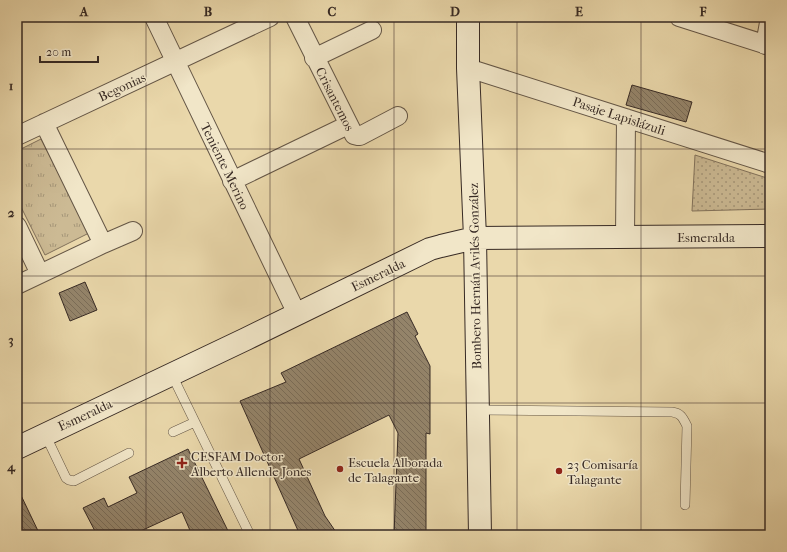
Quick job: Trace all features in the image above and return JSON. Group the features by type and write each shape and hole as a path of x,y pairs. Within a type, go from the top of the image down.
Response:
{"street":[{"name":"Teniente Merino","path":"154,17 297,314"},
{"name":"Begonias","path":"17,136 270,17"},
{"name":"Crisantemos","path":"295,17 352,134 358,136 398,116"},
{"name":"Bombero Hernán Avilés González","path":"468,17 468,68 475,238 480,535"},
{"path":"679,17 768,46 770,17"},
{"path":"314,58 372,30"},
{"name":"Pasaje Lapislázuli","path":"468,68 770,164"},
{"path":"625,237 626,118"},
{"path":"44,123 103,244"},
{"path":"232,180 348,125"},
{"path":"17,226 40,274"},
{"path":"17,285 133,231"},
{"name":"Esmeralda","path":"17,448 441,246 475,238 770,236"}],"lane":[{"path":"172,374 250,535"},
{"path":"478,410 676,413 683,417 687,426 685,505"},
{"path":"173,432 195,422"},
{"path":"45,434 66,478 69,480 74,481 129,453"}],"green space":[{"path":"41,139 89,233 45,255 17,199 17,151"},
{"path":"695,155 770,179 770,209 692,211"}],"building":[{"path":"632,85 692,102 686,122 626,105"},
{"path":"85,282 97,310 70,321 59,293"},
{"path":"407,312 418,334 415,336 430,366 430,434 426,433 426,535 394,535 398,433 389,415 299,459 325,516 338,535 300,535 240,401 286,382 281,373"},
{"path":"188,449 230,535 192,535 182,512 132,535 97,535 83,508 104,498 108,507 137,493 129,477"},
{"path":"17,487 40,535 17,535"}],"place":[{"name":"CESFAM Doctor Alberto Allende Jones","path":"182,463"},
{"name":"Escuela Alborada de Talagante","path":"340,469"},
{"name":"23 Comisaría Talagante","path":"559,471"}]}
